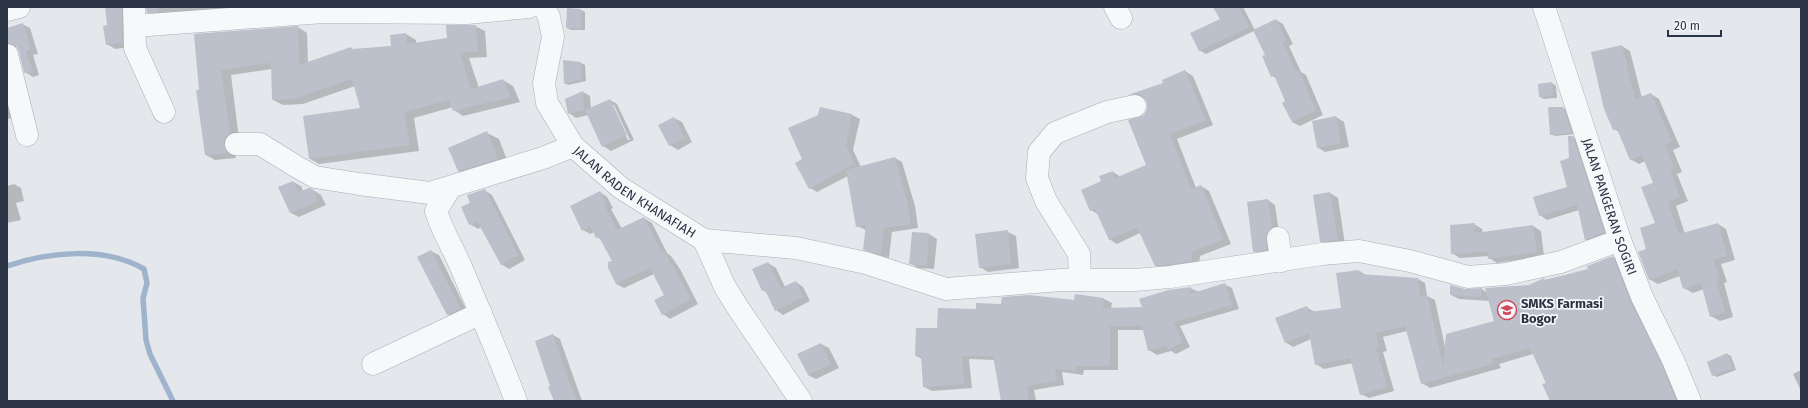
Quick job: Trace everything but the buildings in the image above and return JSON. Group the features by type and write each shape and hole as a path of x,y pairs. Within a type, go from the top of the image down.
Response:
{"street":[{"path":"7,10 19,7"},
{"path":"164,112 135,48 134,16 323,12 467,13 529,7"},
{"name":"JALAN RADEN KHANAFIAH","path":"544,7 550,17 553,37 544,83 547,103 573,146 621,188 704,240 725,286 735,303 801,401"},
{"name":"JALAN PANGERAN SOGIRI","path":"1544,7 1620,240 1642,297 1673,360 1690,401"},
{"path":"7,55 27,136"},
{"path":"1080,280 1079,254 1046,201 1037,178 1039,152 1055,133 1107,112 1135,106"},
{"path":"236,144 260,144 296,167 316,177 430,193 543,158 573,146"},
{"path":"450,188 436,211 439,222 481,313 516,401"},
{"path":"1278,238 1280,261"},
{"path":"704,240 796,248 835,256 866,263 946,290 1061,280 1135,280 1170,277 1322,254 1359,251 1410,261 1468,277 1506,274 1561,262 1620,240"},
{"path":"373,364 481,313"}],"waterway":[{"path":"7,266 40,257 94,254 112,257 144,269 147,283 143,298 146,340 150,354 173,401"}],"place":[{"name":"SMKS Farmasi Bogor","path":"1507,310"}]}
